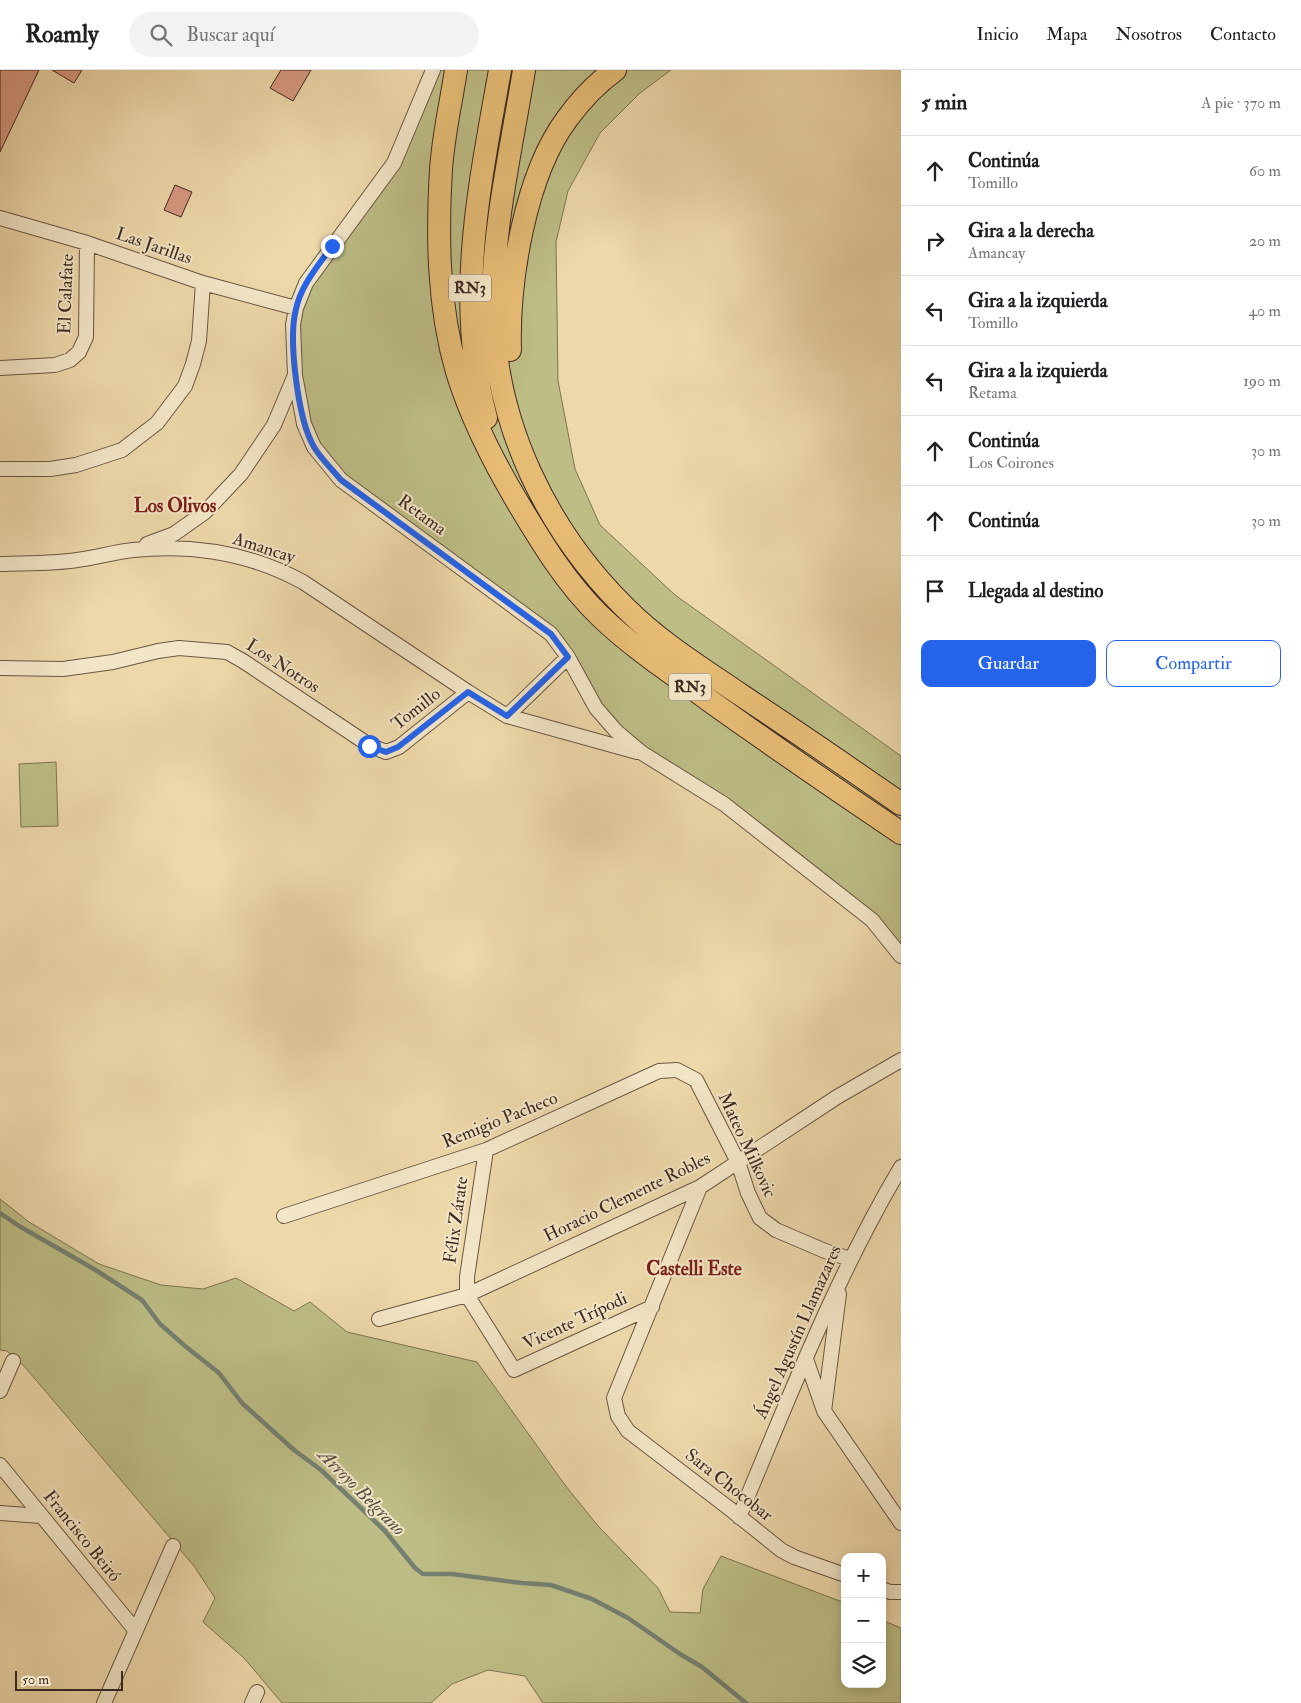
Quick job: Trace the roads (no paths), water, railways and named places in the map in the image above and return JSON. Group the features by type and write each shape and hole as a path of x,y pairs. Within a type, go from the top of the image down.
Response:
{"highway":[{"path":"456,70 441,168 440,251 443,301 457,371 468,403 486,446 517,502"},
{"name":"RN3","path":"500,70 475,224 471,279 471,322 472,344 484,410 494,444 517,502 563,573 587,603 617,632 665,669 770,744 901,833"},
{"name":"RN3","path":"524,70 499,220 493,297 497,361 511,423 537,489 566,538 586,565 639,621 684,656 901,804"},
{"path":"511,423 509,323 515,270 526,216 535,184 549,150 566,119 615,70"}],"street":[{"name":"Retama","path":"433,70 394,163 306,283 296,308 293,325 296,375 304,424 314,447 341,480 551,634 568,657 596,708 616,730 642,753"},
{"name":"Las Jarillas","path":"0,218 87,243 203,283 296,308"},
{"name":"El Calafate","path":"0,368 55,365 70,360 79,352 86,337 87,243"},
{"path":"0,469 50,469 76,465 122,450 157,423 185,386 193,364 199,341 203,283"},
{"path":"131,550 174,534 205,512 241,474 274,425 296,375"},
{"name":"Amancay","path":"0,564 76,560 131,550 173,547 203,549 255,561 281,570 303,582 507,716 642,753"},
{"name":"Los Notros","path":"0,668 63,669 113,662 179,648 227,652 369,746 386,752"},
{"path":"507,716 568,657"},
{"name":"Tomillo","path":"386,752 398,747 468,692"},
{"path":"642,753 724,804 872,920 901,956"},
{"name":"Horacio Clemente Robles","path":"379,1319 467,1295 700,1186 837,1097 901,1060"},
{"name":"Remigio Pacheco","path":"284,1216 486,1150 659,1071 677,1070 696,1080"},
{"name":"Mateo Milkovic","path":"696,1080 738,1162 748,1193 760,1218 776,1230 825,1251 850,1259"},
{"name":"Félix Zárate","path":"467,1295 467,1277 486,1150"},
{"name":"Ángel Agustín Llamazares","path":"739,1517 840,1279 875,1210 901,1167"},
{"name":"Vicente Trípodi","path":"614,1398 700,1186"},
{"path":"824,1411 840,1279"},
{"name":"Vicente Trípodi","path":"467,1295 514,1370 652,1307"},
{"path":"806,1359 824,1411 901,1523"},
{"path":"0,1391 13,1362"},
{"name":"Sara Chocobar","path":"614,1398 618,1416 628,1431 781,1550 794,1557 841,1574"},
{"name":"Francisco Beiró","path":"0,1465 136,1631"},
{"path":"0,1513 41,1516"},
{"path":"104,1703 173,1546"},
{"path":"886,1590 901,1592"}],"waterway":[{"name":"Arroyo Belgrano","path":"0,1213 142,1300 160,1324 219,1373 242,1403 294,1450 321,1470 385,1531 415,1568 423,1574 452,1574 551,1585 592,1599 628,1618 702,1667 746,1703"}],"district":[{"name":"Los Olivos","path":"175,506"},
{"name":"Castelli Este","path":"694,1269"}]}
